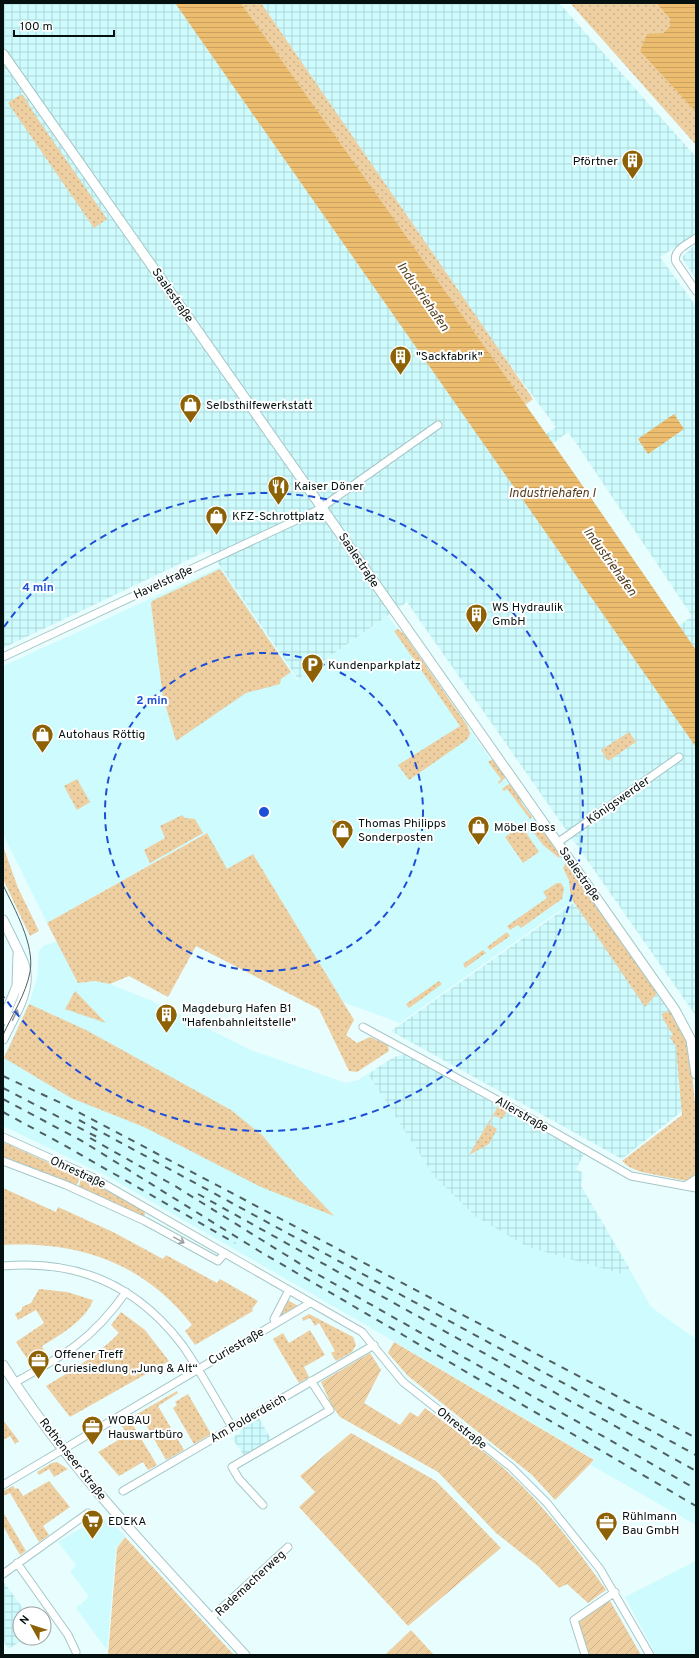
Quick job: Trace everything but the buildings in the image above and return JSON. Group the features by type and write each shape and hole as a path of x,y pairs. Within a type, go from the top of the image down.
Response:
{"main road":[{"name":"Saalestraße","path":"3,54 675,1010 692,1040 696,1074"},
{"path":"3,920 24,965 20,988 20,1004 3,1040"},
{"path":"3,1020 20,988"},
{"name":"Rothenseer Straße","path":"3,1365 14,1383 62,1448 133,1533 245,1655"}],"street":[{"path":"696,238 676,252 676,262 696,291"},
{"name":"Havelstraße","path":"3,657 322,507 438,425"},
{"name":"Königswerder","path":"557,843 680,757"},
{"name":"Allerstraße","path":"363,1027 512,1108 631,1176 696,1188"},
{"name":"Ohrestraße","path":"3,1137 92,1177 356,1328 374,1345 403,1382 511,1467 547,1503 600,1569 615,1592 650,1655"},
{"name":"Ohrestraße","path":"3,1162 66,1185 145,1221 218,1261 225,1253"},
{"path":"685,1186 696,1179"},
{"path":"145,1221 152,1210"},
{"path":"3,1266 35,1265 71,1270 102,1279 126,1292 148,1307 164,1323 197,1369"},
{"name":"Curiestraße","path":"275,1323 274,1319 289,1290"},
{"path":"14,1383 82,1343 106,1320 126,1292"},
{"name":"Curiestraße","path":"3,1485 62,1448 310,1303"},
{"name":"Am Polderdeich","path":"123,1491 374,1345"},
{"name":"Curiestraße","path":"197,1369 232,1427"},
{"path":"263,1505 239,1479 232,1467 330,1410 311,1381"},
{"path":"3,1574 88,1513"},
{"name":"Rademacherweg","path":"211,1618 288,1547"},
{"path":"17,1563 68,1635 76,1652"},
{"path":"585,1655 574,1620 615,1592"}],"shaded area":[{"path":"3,3 175,3 685,730 696,747 696,1016 407,602 298,679 209,550 3,648"},
{"path":"241,3 261,3 533,399 525,405"},
{"path":"261,3 559,3 696,157 696,234 660,257 696,306 696,650 679,626 692,616 576,443 568,432 546,449 539,439 556,427 504,357"},
{"path":"570,3 656,3 670,19 670,26 663,33 681,95 696,112 696,145"},
{"path":"20,95 23,95 35,115 107,219 94,228 8,103"},
{"path":"696,244 696,279 683,259 683,256"},
{"path":"220,567 297,680 388,616 586,892 400,1023 343,1002 253,854 227,870 206,833 47,923 3,834 3,666"},
{"path":"220,569 291,672 281,679 280,684 246,693 176,741 163,697 151,604 152,601"},
{"path":"398,629 404,634 467,725 470,733 468,739 409,780 398,765 460,726 394,631"},
{"path":"629,732 636,742 608,761 601,750"},
{"path":"493,759 506,777 499,784 498,782 501,779 488,762"},
{"path":"77,779 90,802 77,810 64,786"},
{"path":"509,784 522,800 521,802 532,817 530,819 507,789 504,791 502,789"},
{"path":"182,815 185,818 195,819 203,833 150,863 144,850 165,838 160,826"},
{"path":"331,820 346,821 348,828 339,834"},
{"path":"536,822 561,854 559,858 543,845 529,826"},
{"path":"521,825 539,852 523,863 505,837"},
{"path":"207,833 227,869 253,854 354,1020 346,1035 357,1043 370,1037 388,1045 389,1051 357,1072 349,1071 319,1009 196,946 168,997 129,976 110,984 95,981 78,983 47,923"},
{"path":"3,846 18,888 39,931 30,936 3,879"},
{"path":"565,864 567,864 658,992 645,1007 571,898 569,880 563,868"},
{"path":"557,883 561,883 564,888 562,899 521,928 518,925 510,930 507,926 547,898 543,892"},
{"path":"586,894 670,1012 692,1103 622,1159 391,1031"},
{"path":"507,932 510,936 490,950 487,947"},
{"path":"57,941 78,983 95,981 110,984 152,1001 253,1051 346,1083 358,1080 368,1074 434,1176 622,1274 629,1268 651,1307 696,1339 696,1525 591,1465 595,1460 366,1325 107,1176 3,1126 3,1059 29,1004 37,978 39,951 43,946"},
{"path":"483,950 486,953 465,968 463,964"},
{"path":"439,981 442,984 409,1008 406,1004"},
{"path":"75,991 106,1023 65,1009"},
{"path":"29,1004 86,1030 231,1110 262,1135 297,1177 334,1216 261,1187 144,1127 71,1098 4,1058"},
{"path":"670,1010 688,1043 691,1059 696,1117 696,1169 694,1175 687,1181 641,1172 629,1167 622,1161 682,1115 676,1046 670,1038 673,1035 663,1019 662,1014"},
{"path":"406,1054 584,1154 576,1169 583,1173 581,1186 629,1268 622,1274 528,1247 475,1216 434,1176 368,1074 394,1057"},
{"path":"499,1105 505,1109 506,1113 502,1119 494,1115 489,1124 497,1129 489,1144 469,1155"},
{"path":"3,1142 80,1177 76,1187 3,1159"},
{"path":"82,1177 144,1211 144,1217 78,1188"},
{"path":"3,1188 56,1212 58,1207 113,1232 163,1259 166,1255 217,1283 220,1279 258,1301 252,1309 253,1311 195,1345 185,1331 192,1325 174,1304 153,1286 132,1272 109,1261 84,1252 59,1247 32,1245 4,1245 3,1256"},
{"path":"39,1289 67,1292 93,1300 90,1307 79,1320 42,1346 44,1351 28,1360 16,1342 44,1323 36,1310 18,1320 15,1314 22,1310 22,1307 31,1303"},
{"path":"288,1300 298,1306 281,1315 280,1313"},
{"path":"121,1312 145,1330 169,1361 70,1417 46,1386 94,1355 111,1341 119,1333 111,1325"},
{"path":"309,1314 353,1337 356,1345 352,1352 336,1361 331,1353 335,1351 319,1323 315,1326 310,1318 303,1321 302,1318"},
{"path":"310,1330 325,1355 304,1367 309,1377 299,1383 273,1339 283,1333 289,1343"},
{"path":"394,1342 594,1460 555,1500 532,1475 408,1376 388,1353"},
{"path":"370,1353 381,1370 364,1403 400,1425 410,1412 418,1417 425,1408 482,1450 515,1479 557,1524 606,1590 588,1603 567,1584 559,1588 538,1566 496,1533 438,1472 340,1417 332,1406 321,1382"},
{"path":"177,1391 178,1393 158,1406 184,1450 166,1460 141,1416 132,1421 130,1418"},
{"path":"188,1394 211,1434 194,1444 173,1408 177,1405 175,1402"},
{"path":"259,1418 272,1441 245,1457 232,1438 240,1433 241,1429"},
{"path":"3,1420 19,1441 15,1444 10,1436 3,1440"},
{"path":"131,1422 157,1465 148,1470 143,1462 119,1476 98,1452 127,1435 122,1426"},
{"path":"351,1433 436,1481 501,1548 408,1626 299,1507 315,1492 300,1476"},
{"path":"57,1462 68,1469 54,1477 49,1469 39,1475 37,1472 52,1463"},
{"path":"49,1481 70,1507 43,1526 49,1535 39,1542 10,1493 3,1496 3,1491 13,1486 15,1489 18,1488 23,1496"},
{"path":"3,1512 26,1551 20,1555 3,1526"},
{"path":"100,1517 116,1527 125,1536 116,1548 107,1650 76,1608 89,1597 70,1571 76,1565 58,1542"},
{"path":"125,1537 234,1655 108,1655 117,1548"},
{"path":"696,1561 696,1655 656,1655 625,1597"},
{"path":"3,1581 21,1606 12,1606 12,1646 13,1646 9,1649 3,1641"},
{"path":"609,1599 641,1655 588,1655 577,1620"},
{"path":"411,1630 434,1655 385,1655"}],"water":[{"name":"Industriehafen I","path":"175,3 241,3 571,469 696,650 696,747"},
{"path":"656,3 696,3 696,112 640,51 647,34 663,33 670,26 670,19"},
{"path":"674,414 684,429 648,454 638,439"}],"tram line":[{"path":"3,885 23,928 30,951 31,962 30,972 25,988 3,1035"}],"railway":[{"path":"3,1076 63,1104 696,1438"},
{"path":"3,1088 99,1138"},
{"path":"3,1099 82,1141 259,1251 696,1506"},
{"path":"3,1112 235,1243"},
{"path":"79,1120 696,1455"},
{"path":"90,1138 175,1186 310,1270 696,1489"},
{"path":"198,1194 696,1471"}],"place":[{"name":"Pförtner","path":"633,180"},
{"name":"\"Sackfabrik\"","path":"401,376"},
{"name":"Selbsthilfewerkstatt","path":"191,424"},
{"name":"Kaiser Döner","path":"278,506"},
{"name":"KFZ-Schrottplatz","path":"216,536"},
{"name":"WS Hydraulik GmbH","path":"476,634"},
{"name":"Kundenparkplatz","path":"313,684"},
{"name":"Autohaus Röttig","path":"43,754"},
{"name":"Möbel Boss","path":"479,846"},
{"name":"Thomas Philipps Sonderposten","path":"342,850"},
{"name":"Magdeburg Hafen B1 \"Hafenbahnleitstelle\"","path":"166,1034"},
{"name":"Offener Treff Curiesiedlung „Jung & Alt“","path":"38,1380"},
{"name":"WOBAU Hauswartbüro","path":"93,1446"},
{"name":"EDEKA","path":"92,1540"},
{"name":"Rühlmann Bau GmbH","path":"606,1542"}],"water label":[{"name":"Industriehafen","path":"424,296"},
{"name":"Industriehafen","path":"611,561"}]}
